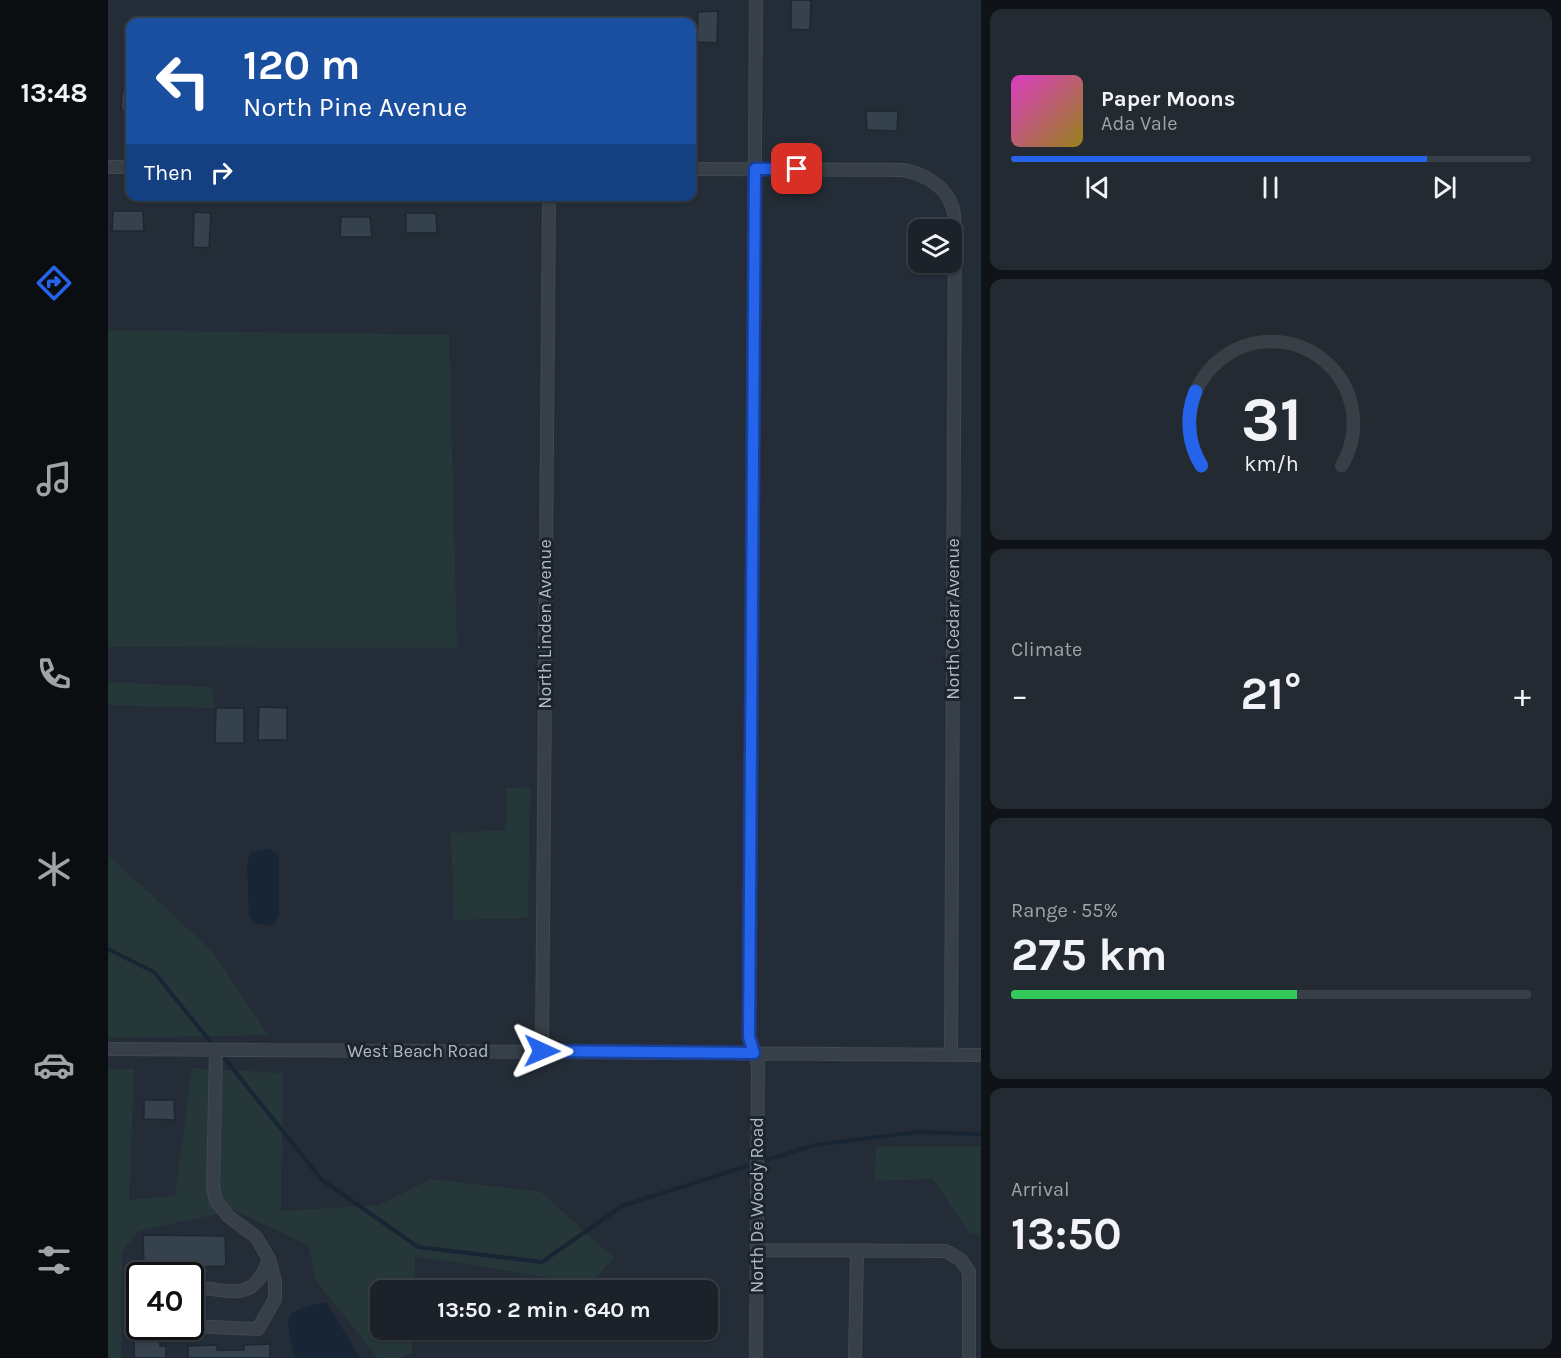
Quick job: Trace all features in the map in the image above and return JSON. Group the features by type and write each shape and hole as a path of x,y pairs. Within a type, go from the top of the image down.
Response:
{"street":[{"name":"North De Woody Road","path":"756,0 749,1037 758,1065 756,1358"},
{"path":"108,167 126,167"},
{"path":"696,169 755,169"},
{"name":"North Cedar Avenue","path":"755,169 917,172 939,188 952,206 955,230 951,1054"},
{"name":"North Linden Avenue","path":"542,1051 549,201"},
{"name":"West Beach Road","path":"108,1049 981,1055"},
{"path":"204,1327 258,1329 275,1299 275,1281 269,1259 256,1238 228,1216 216,1201 213,1187 216,1050"},
{"path":"758,1250 946,1251 961,1260 969,1272 969,1358"},
{"path":"855,1358 858,1251"},
{"path":"204,1288 216,1288 235,1294 252,1287 264,1273 269,1259"}],"shaded area":[{"path":"108,330 449,335 457,648 108,647"},
{"path":"108,682 211,687 216,708 108,705"},
{"path":"530,787 528,918 454,920 451,833 506,830 506,788"},
{"path":"108,855 213,952 268,1035 108,1038"},
{"path":"192,1068 283,1073 281,1211 379,1205 430,1179 541,1192 614,1258 593,1280 564,1280 415,1256 414,1280 370,1280 370,1340 412,1340 412,1353 401,1358 378,1358 316,1281 309,1246 235,1210 138,1231 122,1252 121,1358 108,1358 108,1069 134,1069 129,1200 175,1196"},
{"path":"876,1146 980,1146 980,1235 970,1234 933,1179 875,1181"}],"water":[{"path":"269,849 279,855 279,914 274,925 257,924 249,916 247,864 250,853"},
{"path":"326,1302 360,1358 295,1358 289,1333 290,1318 300,1309"}],"building":[{"path":"791,0 811,0 810,30 791,29"},
{"path":"718,11 717,43 697,42 698,12"},
{"path":"122,91 126,91 126,110 121,110"},
{"path":"866,111 898,111 897,131 867,130"},
{"path":"113,211 143,211 144,231 112,231"},
{"path":"194,212 211,213 209,248 193,247"},
{"path":"406,213 436,213 437,233 406,233"},
{"path":"341,217 370,217 372,237 340,237"},
{"path":"259,707 287,708 287,740 258,740"},
{"path":"216,708 244,708 244,743 215,743"},
{"path":"144,1100 174,1100 175,1120 144,1119"},
{"path":"143,1235 225,1236 226,1266 204,1267 204,1262 144,1262"},
{"path":"134,1340 160,1340 160,1346 166,1346 166,1358 134,1358"},
{"path":"270,1344 270,1358 188,1358 188,1346 217,1345 217,1350 244,1350 244,1345"}],"waterway":[{"path":"108,949 154,972 209,1040"},
{"path":"225,1059 321,1179 418,1247 542,1262 622,1206 747,1166"},
{"path":"766,1160 815,1145 917,1132 981,1134"}],"route":[{"path":"542,1051 754,1053 749,1037 755,169 797,169"}]}
